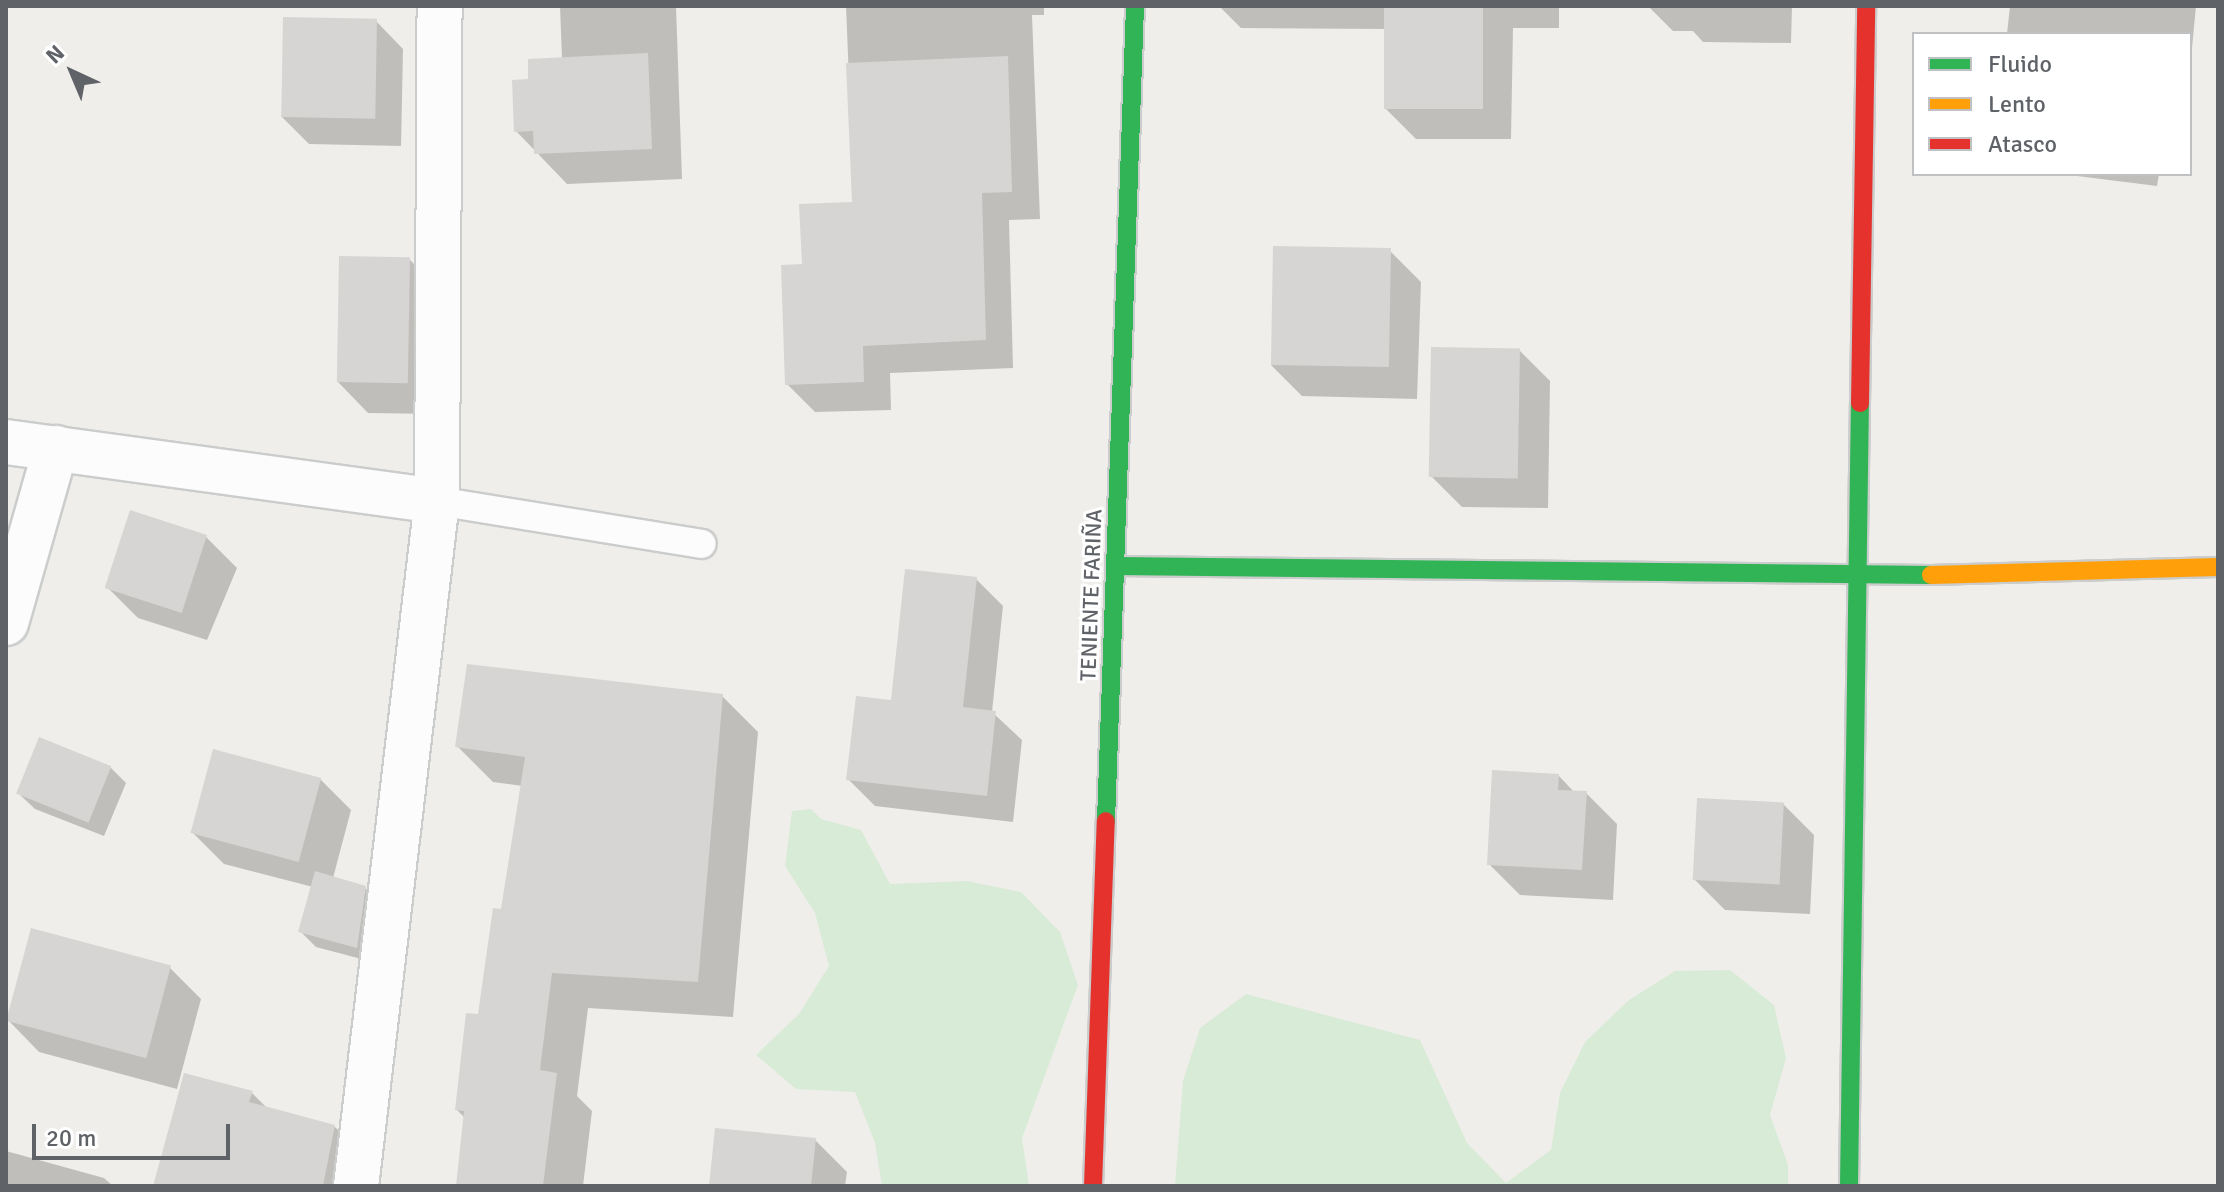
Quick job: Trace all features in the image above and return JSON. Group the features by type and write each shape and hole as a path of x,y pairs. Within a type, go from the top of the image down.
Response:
{"street":[{"path":"356,1186 437,501 440,6"},
{"name":"TENIENTE FARIÑA","path":"1093,1186 1135,6"},
{"path":"1849,1186 1866,6"},
{"path":"6,442 437,501"},
{"path":"6,623 56,448"},
{"path":"1116,566 1858,577 2218,567"}],"lane":[{"path":"437,501 702,544"}],"green space":[{"path":"811,809 821,819 861,830 890,884 967,881 1021,892 1060,932 1078,985 1022,1138 1029,1186 882,1186 875,1143 855,1092 796,1089 756,1055 799,1014 829,966 815,913 785,866 792,811"},
{"path":"1730,970 1774,1005 1786,1058 1770,1115 1788,1165 1788,1186 1175,1186 1183,1081 1200,1028 1246,994 1420,1040 1467,1143 1506,1183 1551,1150 1560,1093 1585,1042 1629,1000 1675,971"}],"building":[{"path":"1384,6 1483,6 1483,109 1384,109"},
{"path":"283,17 377,19 375,119 281,117"},
{"path":"648,53 652,149 534,154 533,131 514,132 512,80 528,79 528,59"},
{"path":"1008,56 1012,192 982,193 986,340 863,346 864,382 785,385 781,265 802,264 799,204 852,202 846,63"},
{"path":"1273,246 1391,248 1389,367 1271,365"},
{"path":"339,256 410,257 408,383 337,382"},
{"path":"1431,347 1520,349 1518,479 1429,477"},
{"path":"130,510 207,535 182,613 105,588"},
{"path":"905,569 977,577 963,707 996,711 987,796 846,780 856,696 891,700"},
{"path":"467,664 723,694 698,982 552,973 540,1070 557,1073 543,1186 456,1186 464,1111 455,1110 466,1013 478,1014 493,908 501,909 525,757 455,747"},
{"path":"39,737 111,766 88,823 16,794"},
{"path":"213,749 321,778 299,862 190,833"},
{"path":"1492,770 1559,774 1558,790 1587,791 1582,870 1487,865"},
{"path":"1697,798 1784,803 1780,884 1693,880"},
{"path":"315,871 366,886 357,948 298,932"},
{"path":"31,928 171,966 146,1058 6,1021"},
{"path":"184,1073 253,1091 249,1102 335,1125 323,1186 153,1186"},
{"path":"715,1128 816,1138 811,1186 709,1186"}],"traffic: fast":[{"path":"1106,821 1135,6"},
{"path":"1849,1186 1860,403"},
{"path":"1116,566 1931,575"}],"traffic: slow":[{"path":"1931,575 2218,567"}],"traffic: jam":[{"path":"1860,403 1866,6"},
{"path":"1093,1186 1106,821"}]}
